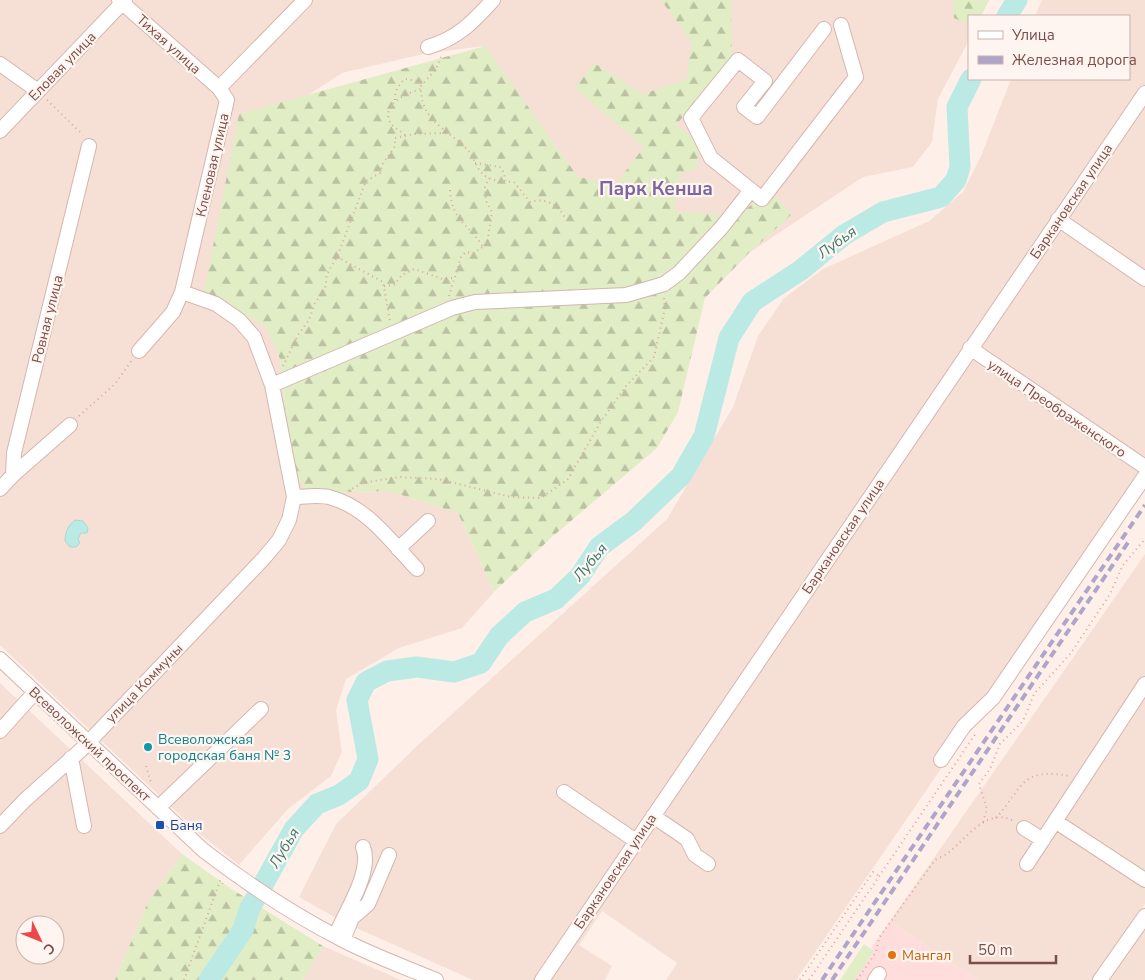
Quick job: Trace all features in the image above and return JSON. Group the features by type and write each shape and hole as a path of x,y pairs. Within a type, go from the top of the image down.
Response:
{"street":[{"path":"219,88 305,0"},
{"path":"428,47 448,41 465,28 493,0"},
{"name":"Тихая улица","path":"122,1 219,88"},
{"name":"Еловая улица","path":"0,132 122,1"},
{"path":"824,29 757,117 744,107 765,81 738,60 691,118 711,158 762,199 856,77 841,25"},
{"path":"0,64 38,91"},
{"name":"Кленовая улица","path":"138,351 173,312 182,292 227,100 219,88"},
{"name":"Баркановская улица","path":"542,980 1145,93"},
{"name":"Ровная улица","path":"14,475 14,453 89,146"},
{"path":"272,385 451,308 475,302 626,295 664,284 679,273 722,227 751,190"},
{"path":"1058,219 1145,279"},
{"path":"182,292 216,304 239,320 254,337 272,385 294,497 330,497 351,505 372,521 417,569"},
{"name":"улица Преображенского","path":"970,348 1145,467"},
{"path":"0,489 70,425"},
{"path":"941,760 964,726 993,698 1145,476"},
{"name":"улица Коммуны","path":"0,826 25,800 88,742 264,558 279,540 289,520 294,497"},
{"path":"398,549 428,521"},
{"name":"Всеволожский проспект","path":"0,659 202,850 282,905 339,938 436,980"},
{"path":"1027,864 1145,684"},
{"path":"0,731 36,692"},
{"path":"158,808 260,709"},
{"path":"72,758 84,826"},
{"path":"564,792 636,841"},
{"path":"653,816 687,839 695,855 708,864"},
{"path":"1055,821 1145,880"},
{"path":"1024,828 1042,840"},
{"path":"339,938 365,869 367,857 363,847"},
{"path":"339,938 352,918 368,904 389,855"},
{"path":"1100,980 1145,916"}],"path":[{"path":"439,64 424,82 421,89 430,118 467,149 478,169 490,178 514,182 530,202 537,200 556,206 566,218"},
{"path":"406,135 389,121 389,114 395,100 395,95 400,84 405,79 424,82"},
{"path":"395,100 400,96 421,89"},
{"path":"38,91 83,134 89,146"},
{"path":"282,368 298,335 309,320 315,303 325,289 327,274 337,257 366,181 380,173 382,165 395,146 395,138 406,135 447,133"},
{"path":"475,163 500,167 504,173 505,181"},
{"path":"451,308 448,292 461,257 466,252 474,253 487,244 492,212 486,200 486,187 490,178"},
{"path":"450,190 455,216 473,232 483,247"},
{"path":"337,257 383,282 386,305 396,332"},
{"path":"384,286 394,285 402,275 414,269 443,279 453,278"},
{"path":"347,491 362,483 399,477 438,478 511,497 541,498 568,480 600,423 626,386 654,357 665,308 664,284"},
{"path":"70,425 115,384 138,351"},
{"path":"983,822 987,809 979,784 990,769 1000,744 1023,721 1034,694 1071,653 1110,594 1123,565 1145,539"},
{"path":"808,980 978,731"},
{"path":"146,766 152,784"},
{"path":"996,818 1020,784 1031,776 1051,773 1077,778 1085,776"},
{"path":"857,980 876,952 879,938 935,860 948,853 983,822 996,818 1010,819 1024,828"},
{"path":"800,980 865,882 873,872 879,876"},
{"path":"184,980 222,876"}],"shaded area":[{"path":"0,0 989,0 982,15 968,15 968,42 938,99 932,142 913,167 863,177 749,253 705,298 578,177 484,46 423,54 342,73 307,96 239,114 245,313 266,327 280,358 290,464 308,493 389,491 458,513 494,592 462,628 399,648 346,679 336,710 342,752 331,776 288,809 239,865 200,834 0,645"},
{"path":"1042,0 1145,0 1145,472 796,980 666,980 677,963 602,911 579,945 612,966 605,980 473,980 345,923 299,897 336,824 419,744 667,519 733,407 758,336 784,298 823,269 929,221 963,192 981,156 1011,80 1130,80 1130,15 1035,15"},
{"path":"1145,554 1145,904 1093,980 977,980 890,921"},
{"path":"0,683 182,854 148,902 115,980 0,980"},
{"path":"890,921 977,980 854,980 874,951 871,948"},
{"path":"1145,926 1145,980 1107,980"},
{"path":"323,946 401,980 303,980"}],"green space":[{"path":"661,0 731,0 732,59 676,125 700,142 696,169 680,174 674,212 739,215 768,191 792,214 749,253 705,298 678,412 657,448 552,537 494,592 458,513 389,491 308,493 290,464 280,359 266,327 204,292 239,114 485,46 578,177 616,184 644,147 575,88 594,63 643,94 687,79 691,41"},
{"path":"953,0 989,0 982,15 968,15 968,25 954,18"},
{"path":"182,854 230,888 323,946 303,980 115,980 148,902"},
{"path":"864,944 874,951 854,980 840,980"}],"water":[{"path":"75,520 83,521 88,528 87,533 81,533 78,539 80,543 76,547 70,547 65,541 66,535 69,527"}],"waterway":[{"name":"Лубья","path":"1008,15 1017,0"},
{"name":"Лубья","path":"209,980 243,930 249,910 294,829 317,804 339,795 359,781 368,759 357,700 366,682 387,671 417,667 454,672 481,663 499,636 525,612 556,599 580,576 599,547 634,521 681,476 704,436 729,338 752,302 801,270 844,235 883,212 941,197 956,180 960,167 957,107 970,80"}],"railway":[{"path":"822,980 1145,505"},
{"path":"832,980 1129,541"}],"place":[{"name":"Всеволожская городская баня № 3","path":"148,747"},
{"name":"Баня","path":"160,825"},
{"name":"Мангал","path":"892,955"}],"district":[{"name":"Парк Кенша","path":"656,188"}]}
